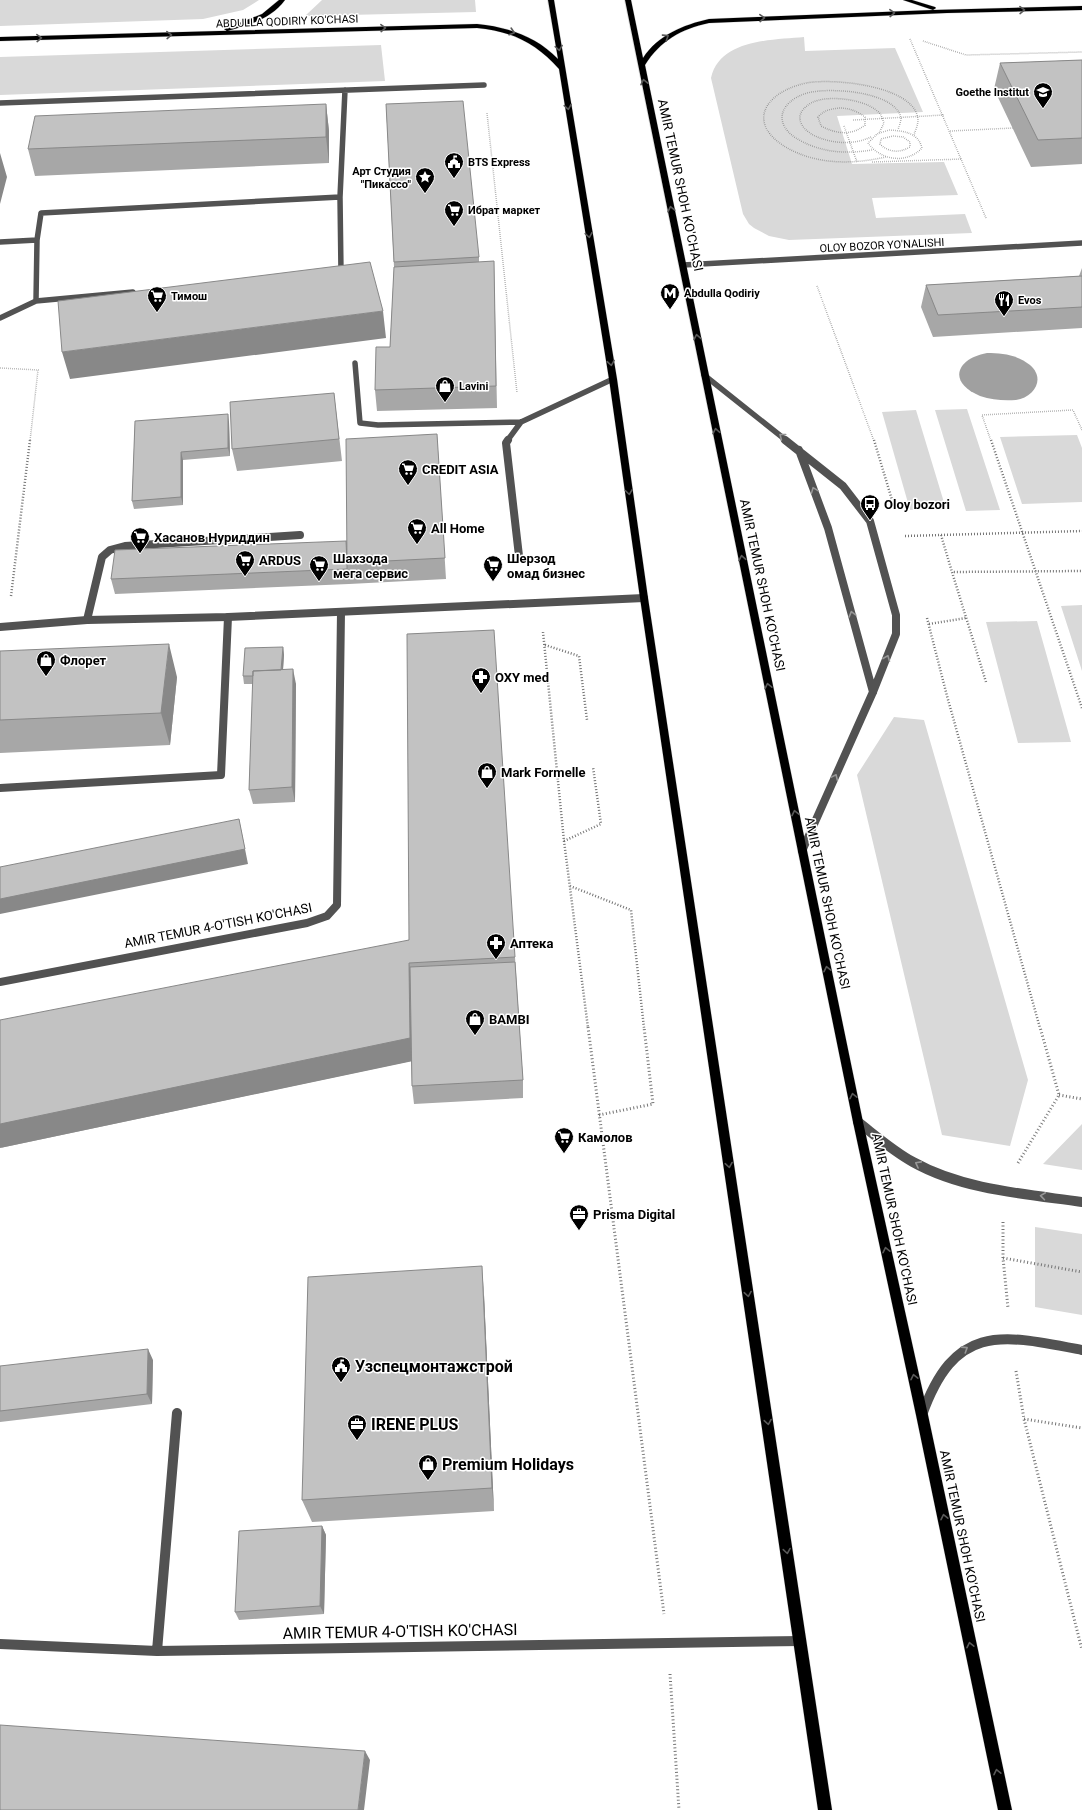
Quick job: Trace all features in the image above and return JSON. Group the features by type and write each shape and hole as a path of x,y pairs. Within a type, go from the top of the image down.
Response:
{"main road":[{"path":"199,34 233,27 263,17 274,10 282,0"},
{"path":"551,0 613,379 644,598 801,1641 825,1810"},
{"name":"AMIR TEMUR SHOH KO'CHASI","path":"628,0 858,1122 922,1415 1005,1810"},
{"path":"906,0 947,11"},
{"path":"641,66 646,56 661,40 683,27 709,21 947,11 1082,8"},
{"name":"ABDULLA QODIRIY KO'CHASI","path":"0,39 450,26 490,27 509,31 525,37 548,53 562,68"}],"street":[{"path":"0,102 484,85"},
{"path":"333,272 341,272 340,197 345,90"},
{"path":"36,301 37,240 41,213 340,197"},
{"path":"0,242 37,240"},
{"name":"OLOY BOZOR YO'NALISHI","path":"683,265 1082,243"},
{"path":"0,318 36,301 137,291"},
{"path":"355,363 360,423 378,425 521,422 613,379"},
{"path":"704,375 843,486 870,521 896,615 896,634 873,692 802,851"},
{"path":"519,556 506,443 521,422"},
{"path":"798,449 828,528 873,692"},
{"path":"87,620 102,557 110,550 125,546 300,535"},
{"path":"4,627 87,620 228,617 539,604 644,598"},
{"name":"AMIR TEMUR 4-O'TISH KO'CHASI","path":"0,982 307,923 327,916 337,905 340,612"},
{"path":"0,788 221,775 228,617"},
{"path":"858,1122 889,1147 920,1166 968,1184 1082,1202"},
{"path":"922,1415 933,1385 952,1359 962,1350 974,1343 991,1338 1010,1338 1082,1350"},
{"path":"157,1651 178,1413"},
{"name":"AMIR TEMUR 4-O'TISH KO'CHASI","path":"0,1644 157,1651 801,1641"}],"path":[{"path":"916,38 908,36 944,115 986,218"},
{"path":"923,41 966,55 1082,52"},
{"path":"914,135 917,128 918,117 913,108 898,96 876,87 850,82 824,81 802,84 783,91 770,100 763,112 764,125 772,137 787,148 814,158 834,162 962,159"},
{"path":"484,85 521,422"},
{"path":"872,150 853,153 834,152 816,148 800,142 788,133 782,123 782,113 787,104 798,97 813,92 831,90 852,91 871,95 888,103 899,113 901,118 900,127 898,130"},
{"path":"823,100 850,100 873,108 883,118 883,128 879,132 868,140 850,142 827,140 815,136 805,130 800,123 800,116 803,109 811,103 823,100"},
{"path":"847,108 860,113 866,120 862,129 846,133 833,132 821,126 818,122 818,117 820,114 831,109 847,108"},
{"path":"853,120 944,115"},
{"path":"844,126 856,162"},
{"path":"950,131 1013,128"},
{"path":"856,162 886,157 908,158 919,152 922,148 922,144 914,135 898,130 879,132"},
{"path":"888,136 898,136 910,142 910,147 907,149 894,152 882,147 880,144 882,139 888,136"},
{"path":"871,137 868,143 872,150 886,157"},
{"path":"893,158 894,152"},
{"path":"807,259 878,452 892,500"},
{"path":"0,368 38,370 4,627"},
{"path":"1082,430 1073,410 982,415 1082,708"},
{"path":"905,543 903,536 1082,531"},
{"path":"941,535 986,682"},
{"path":"952,572 1082,571"},
{"path":"539,604 545,645 564,841 668,1643 679,1810"},
{"path":"926,614 949,704 1060,1095 1002,1190 1003,1258 1010,1338 1024,1418 1082,1650"},
{"path":"929,624 966,618"},
{"path":"545,645 579,656 587,720"},
{"path":"564,841 601,824 593,767"},
{"path":"570,886 631,910 653,1104 599,1115"},
{"path":"1060,1095 1082,1099"},
{"path":"1003,1258 1082,1272"},
{"path":"1024,1418 1082,1428"}],"shaded area":[{"path":"0,0 259,0 243,10 203,19 0,26"},
{"path":"322,0 475,0 476,12 305,16"},
{"path":"804,37 805,51 895,48 923,112 837,116 852,164 944,162 958,195 872,198 876,218 965,214 972,233 789,240 769,236 749,224 743,214 711,78 716,65 725,56 736,49 763,41"},
{"path":"381,45 385,81 0,95 0,57"},
{"path":"987,353 1010,355 1030,365 1035,370 1037,376 1036,387 1033,391 1022,398 1007,400 984,397 970,391 963,385 960,378 962,366 968,360"},
{"path":"967,409 1000,510 966,511 935,410"},
{"path":"916,410 946,509 910,510 882,412"},
{"path":"1077,435 1082,448 1082,502 1022,504 1000,437"},
{"path":"1082,605 1082,671 1061,606"},
{"path":"1037,621 1071,742 1018,743 986,622"},
{"path":"894,717 924,720 1028,1080 1010,1146 942,1135 857,775"},
{"path":"1082,1124 1082,1170 1043,1164"},
{"path":"1035,1227 1082,1234 1082,1315 1035,1307"}],"building":[{"path":"1082,60 1082,138 1038,140 1000,63"},
{"path":"463,101 479,257 394,262 386,104"},
{"path":"326,104 326,137 28,149 35,116"},
{"path":"494,261 496,386 375,390 376,347 390,347 394,267"},
{"path":"370,262 383,311 62,352 58,301"},
{"path":"1082,276 1082,307 938,315 926,285"},
{"path":"334,393 339,439 232,449 230,402"},
{"path":"228,414 228,448 181,452 181,497 132,501 135,421"},
{"path":"437,434 445,558 347,563 346,439"},
{"path":"346,541 347,569 111,579 115,550"},
{"path":"494,630 515,957 409,963 410,1038 0,1124 0,1020 409,940 407,634"},
{"path":"169,644 161,713 0,720 0,651"},
{"path":"283,647 281,670 253,671 253,676 243,676 245,648"},
{"path":"293,669 292,787 249,790 253,671"},
{"path":"239,819 245,849 0,899 0,867"},
{"path":"515,962 523,1080 412,1086 410,967"},
{"path":"482,1266 492,1488 302,1500 308,1277"},
{"path":"148,1349 147,1394 0,1411 0,1366"},
{"path":"322,1526 320,1606 235,1612 239,1531"},
{"path":"0,1725 365,1751 358,1810 0,1810"}],"place":[{"name":"Goethe Institut","path":"1043,109"},
{"name":"BTS Express","path":"454,179"},
{"name":"Арт Студия \"Пикассо\"","path":"425,194"},
{"name":"Ибрат маркет","path":"454,227"},
{"name":"Abdulla Qodiriy","path":"670,310"},
{"name":"Тимош","path":"157,313"},
{"name":"Evos","path":"1004,317"},
{"name":"Lavini","path":"445,403"},
{"name":"CREDIT ASIA","path":"408,486"},
{"name":"Oloy bozori","path":"870,521"},
{"name":"All Home","path":"417,545"},
{"name":"Хасанов Нуриддин","path":"140,554"},
{"name":"ARDUS","path":"245,577"},
{"name":"Шахзода мега сервис","path":"319,582"},
{"name":"Шерзод омад бизнес","path":"493,582"},
{"name":"Флорет","path":"46,677"},
{"name":"OXY med","path":"481,694"},
{"name":"Mark Formelle","path":"487,789"},
{"name":"Аптека","path":"496,960"},
{"name":"BAMBI","path":"475,1036"},
{"name":"Камолов","path":"564,1154"},
{"name":"Prisma Digital","path":"579,1231"},
{"name":"Узспецмонтажстрой","path":"341,1383"},
{"name":"IRENE PLUS","path":"357,1441"},
{"name":"Premium Holidays","path":"428,1481"}]}
